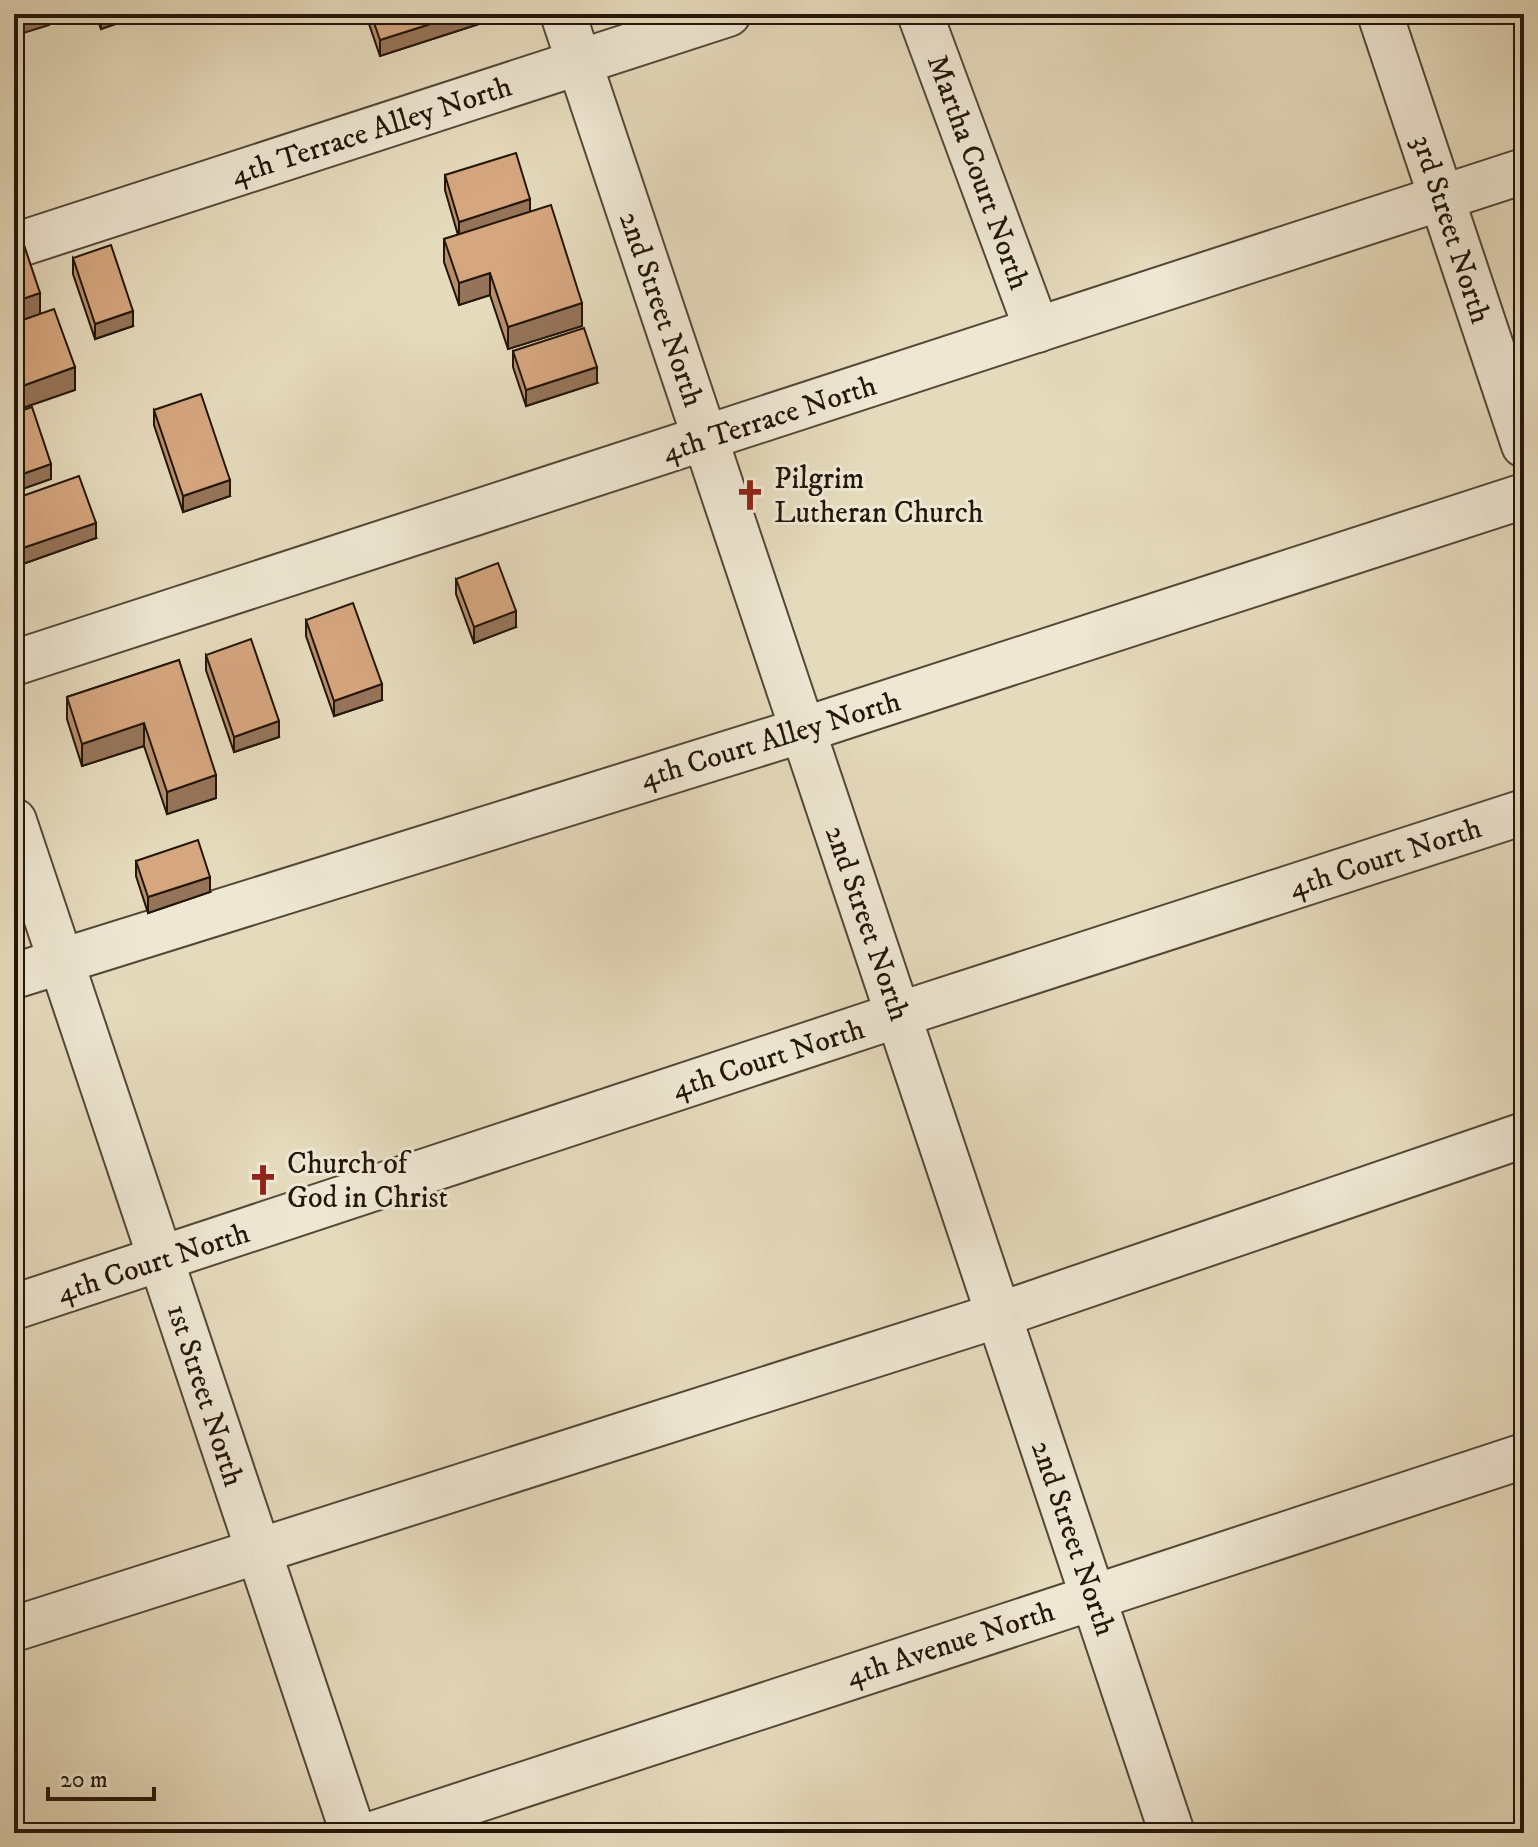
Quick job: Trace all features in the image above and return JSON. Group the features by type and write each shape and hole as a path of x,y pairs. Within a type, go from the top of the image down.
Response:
{"street":[{"name":"2nd Street North","path":"563,14 1172,1833"},
{"name":"4th Terrace Alley North","path":"14,246 728,14"},
{"name":"Martha Court North","path":"920,14 1037,330"},
{"name":"3rd Street North","path":"1380,14 1524,445"},
{"name":"4th Terrace North","path":"14,663 1524,171"},
{"name":"4th Court Alley North","path":"14,976 803,730 1524,496"},
{"name":"4th Court North","path":"14,1307 1524,812"},
{"name":"1st Street North","path":"14,821 353,1833"},
{"path":"14,1629 999,1315 1524,1135"},
{"name":"4th Avenue North","path":"376,1833 1524,1456"}],"building":[{"path":"14,14 35,14 14,21"},
{"path":"371,14 462,14 380,40"},
{"path":"516,153 530,199 459,222 445,175"},
{"path":"551,205 582,303 508,327 490,273 459,283 444,239"},
{"path":"23,242 40,293 14,302 14,245"},
{"path":"111,245 133,311 95,324 73,258"},
{"path":"54,309 75,367 14,389 14,323"},
{"path":"584,328 597,367 526,390 513,351"},
{"path":"201,394 230,480 183,496 154,410"},
{"path":"32,407 51,464 14,477 14,413"},
{"path":"79,476 96,523 17,550 14,542 14,499"},
{"path":"498,563 516,611 474,627 456,579"},
{"path":"353,603 382,684 334,701 306,620"},
{"path":"251,639 279,721 234,737 206,655"},
{"path":"179,660 216,775 167,792 144,723 82,744 67,697"},
{"path":"198,840 210,877 148,897 136,861"}],"place":[{"name":"Pilgrim Lutheran Church","path":"750,495"},
{"name":"Church of God in Christ","path":"263,1180"}]}
